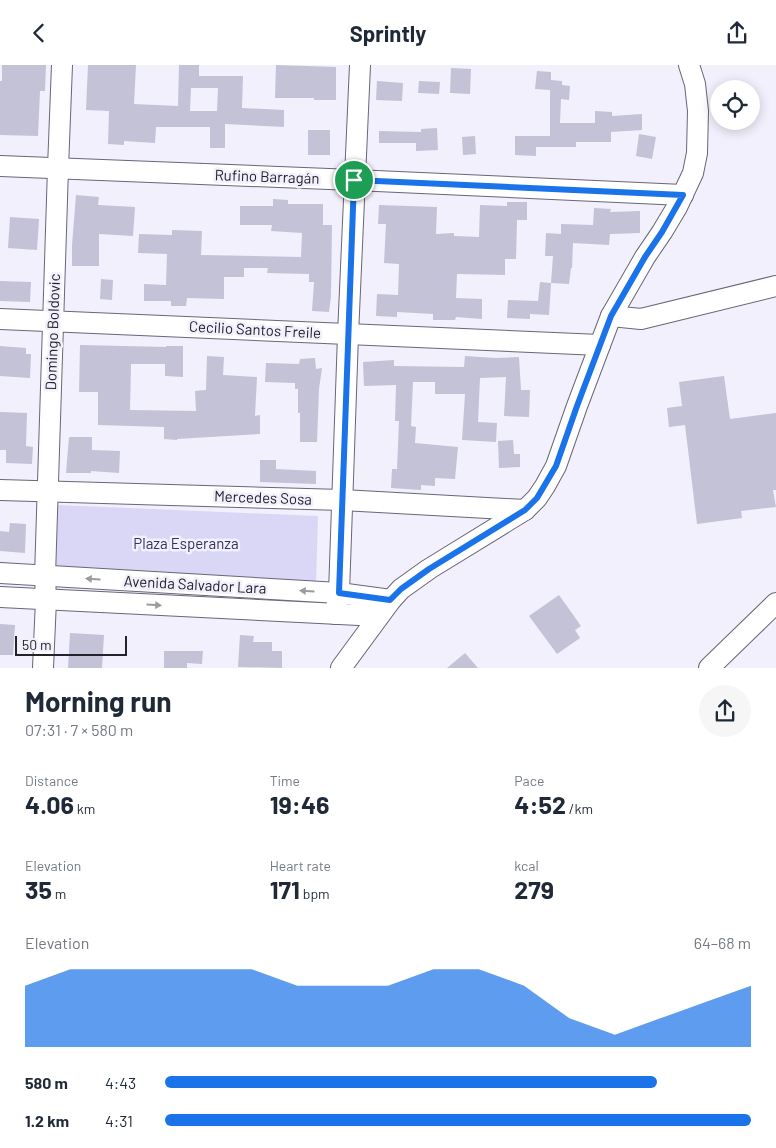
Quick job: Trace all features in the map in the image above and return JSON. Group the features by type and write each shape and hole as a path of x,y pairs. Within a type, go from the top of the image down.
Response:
{"street":[{"name":"Domingo Boldovic","path":"43,668 62,65"},
{"path":"334,614 339,593 360,65"},
{"path":"341,668 390,600 401,589 429,569 525,510 537,498 556,466 611,316 645,257 662,232 693,173 697,153 698,111 695,84 689,65"},
{"name":"Rufino Barragán","path":"0,166 683,195"},
{"path":"611,316 641,319 776,286"},
{"name":"Cecilio Santos Freile","path":"0,319 600,345"},
{"name":"Mercedes Sosa","path":"0,490 342,500 525,510"},
{"name":"Avenida Salvador Lara","path":"0,573 339,593 390,600"},
{"name":"Avenida Salvador Lara","path":"0,597 378,616"},
{"path":"709,668 776,603"}],"green space":[{"name":"Plaza Esperanza","path":"57,505 318,516 316,583 54,572"}],"building":[{"path":"2,65 46,65 45,91 40,91 38,136 0,135 0,81 2,81"},
{"path":"88,65 136,65 134,104 178,106 179,65 199,65 199,76 243,76 242,108 284,110 284,127 225,124 225,148 210,148 210,127 156,127 155,143 124,141 124,145 108,144 109,111 86,110","holes":["191,88 218,88 217,111 190,111"]},
{"path":"276,65 336,67 336,100 275,98"},
{"path":"451,68 471,69 470,94 450,93"},
{"path":"537,71 551,72 551,80 562,81 562,85 570,86 569,100 561,99 560,123 595,123 595,111 612,112 612,116 642,114 642,130 611,132 611,142 576,142 576,147 536,147 536,156 515,155 515,136 550,136 550,90 535,89"},
{"path":"377,81 403,83 402,101 376,100"},
{"path":"419,81 440,82 439,94 418,93"},
{"path":"437,128 438,150 416,151 416,143 379,143 379,131 421,132 421,129"},
{"path":"308,130 330,130 330,155 308,155"},
{"path":"639,134 656,137 652,159 636,156"},
{"path":"475,136 476,154 463,155 462,137"},
{"path":"76,195 99,197 98,205 135,207 133,236 99,234 99,266 72,266"},
{"path":"273,199 288,200 288,204 323,204 323,225 332,225 329,312 312,311 314,282 309,282 309,274 267,273 268,268 244,268 244,277 224,277 224,299 187,298 186,306 171,306 171,301 144,301 144,284 166,285 167,254 138,253 139,234 172,235 172,230 202,231 201,255 301,257 302,233 271,231 272,225 240,225 240,206 273,206"},
{"path":"507,202 527,202 527,220 517,220 516,259 505,259 505,275 457,274 456,298 482,299 482,319 456,317 455,320 433,320 433,314 397,312 397,317 376,316 377,294 398,295 399,264 384,263 386,224 378,224 379,205 437,207 436,234 454,233 454,236 479,237 480,205 507,206"},
{"path":"594,208 611,209 610,212 640,211 640,233 610,234 609,245 573,243 569,284 551,283 553,256 545,256 546,233 561,234 561,224 593,225"},
{"path":"10,217 39,219 37,250 8,248"},
{"path":"101,279 113,280 112,300 100,299"},
{"path":"0,281 31,282 30,302 0,301"},
{"path":"540,282 551,283 549,315 530,314 530,319 507,318 508,300 538,301"},
{"path":"80,345 183,346 183,377 165,376 165,364 131,364 130,410 196,411 195,391 206,390 207,356 224,357 223,375 257,377 255,416 260,415 260,434 177,440 164,439 164,427 98,425 98,392 79,392"},
{"path":"0,346 26,348 26,354 31,354 30,378 0,376"},
{"path":"465,356 519,357 521,390 530,390 529,417 504,416 506,377 480,378 478,422 497,423 496,442 462,440 465,394 435,394 435,382 413,382 411,426 416,427 415,443 458,447 455,479 435,478 435,486 421,485 421,490 391,488 392,469 397,469 399,421 395,421 396,385 364,386 363,362 394,360 394,366 464,367"},
{"path":"315,358 316,369 322,368 319,389 317,442 300,442 298,389 295,389 295,383 265,382 266,363 299,364 300,359"},
{"path":"724,376 730,419 776,413 776,490 773,490 776,507 741,511 742,518 697,524 685,425 669,427 667,408 682,406 679,382"},
{"path":"0,412 27,413 26,446 33,447 32,464 6,463 6,450 0,450"},
{"path":"69,437 92,437 92,450 120,451 119,473 91,471 91,473 66,473"},
{"path":"513,440 514,454 520,454 520,467 499,468 498,441"},
{"path":"260,460 276,460 276,469 316,471 316,484 260,482"},
{"path":"10,523 26,524 25,553 0,551 0,531 9,532"},
{"path":"559,595 581,626 575,630 580,638 557,654 529,616"},
{"path":"0,624 15,625 13,655 0,655"},
{"path":"70,633 104,635 102,668 68,668"},
{"path":"240,635 254,636 253,642 272,642 272,651 282,651 282,668 238,667"},
{"path":"164,651 203,651 202,664 187,663 187,668 164,668"},
{"path":"465,653 478,668 447,668"}],"route":[{"path":"354,180 683,195 611,316 556,466 537,498 525,510 429,569 401,589 390,600 339,593 354,180"}]}
